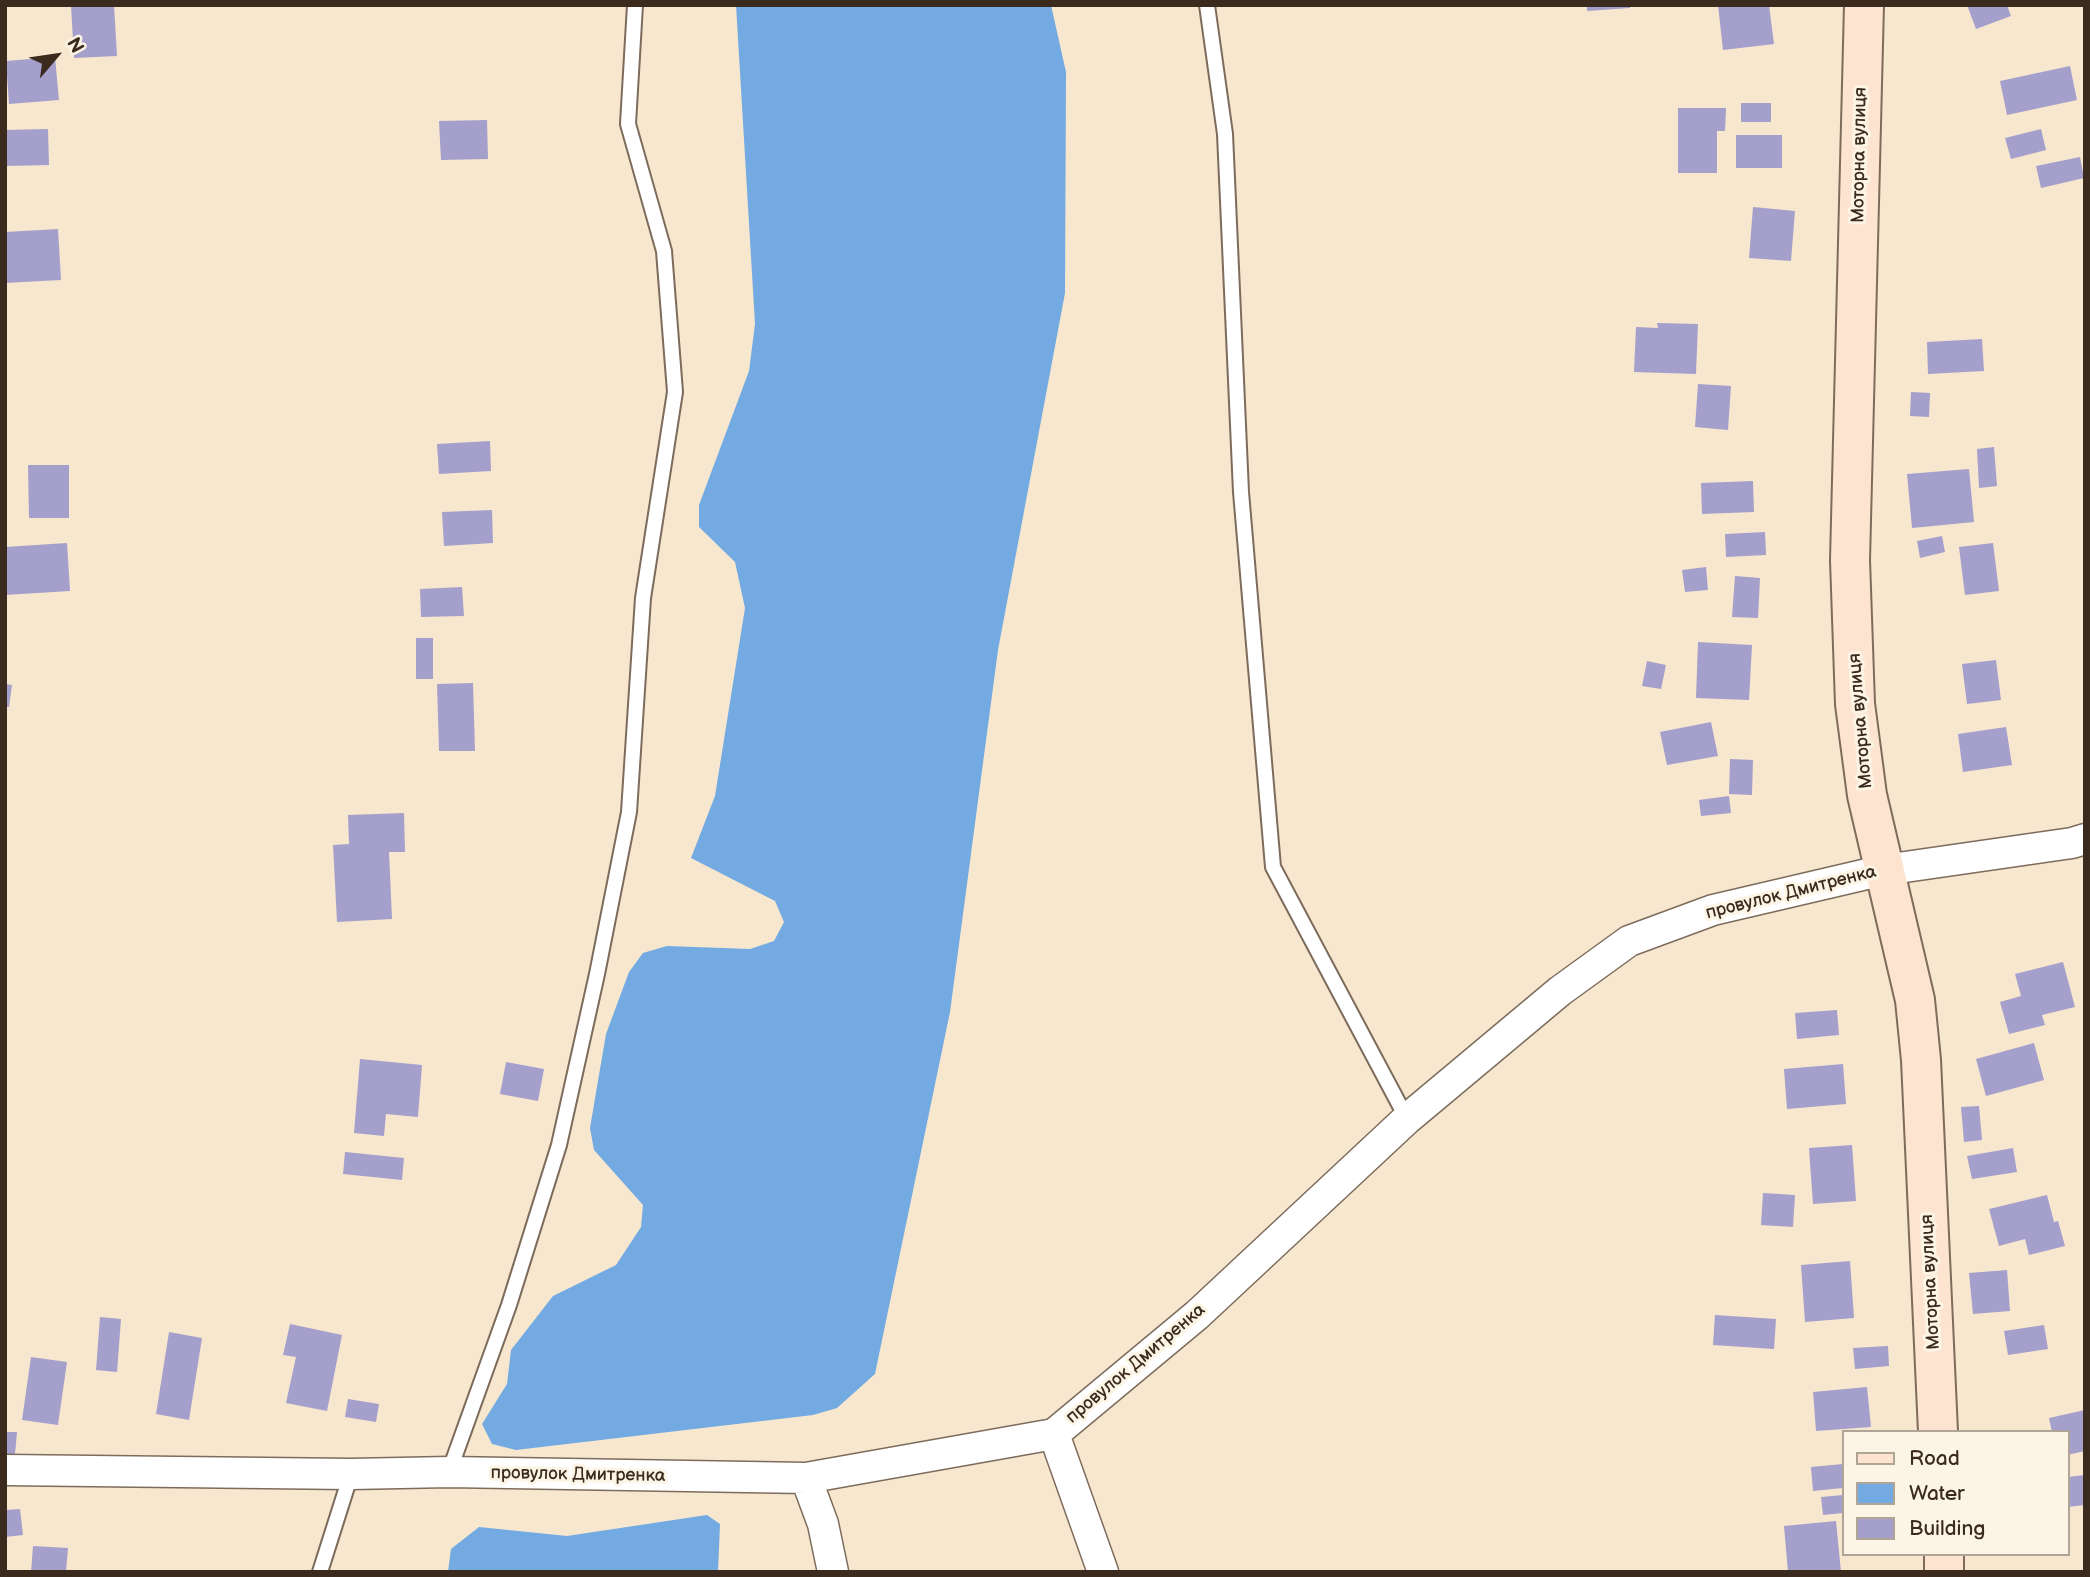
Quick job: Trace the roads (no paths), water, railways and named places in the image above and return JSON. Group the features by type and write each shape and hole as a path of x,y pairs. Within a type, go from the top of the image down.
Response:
{"street":[{"name":"Моторна вулиця","path":"1864,5 1850,560 1855,704 1867,795 1916,1012 1921,1060 1938,1430"},
{"name":"провулок Дмитренка","path":"5,1470 351,1474 449,1472 806,1478 1054,1434 1196,1315 1407,1119 1560,991 1629,941 1713,909 1884,870 2085,839"},
{"path":"1054,1434 1102,1572"},
{"path":"806,1478 824,1524 834,1572"}],"lane":[{"path":"449,1472 509,1305 559,1144 597,974 629,812 643,598 675,391 664,251 628,124 635,5"},
{"path":"1207,5 1225,134 1241,492 1273,867 1407,1119"},
{"path":"320,1572 351,1474"}],"water":[{"path":"736,5 1051,5 1066,72 1065,293 998,650 950,1012 875,1374 837,1408 813,1415 516,1450 492,1444 482,1424 507,1384 511,1350 553,1296 616,1265 641,1227 643,1205 594,1150 590,1128 606,1034 629,972 643,953 667,946 750,949 774,941 784,922 775,901 691,858 715,796 745,608 735,562 699,527 699,505 749,371 755,324"},
{"path":"707,1515 720,1524 718,1572 448,1572 451,1549 479,1527 567,1536"}]}
